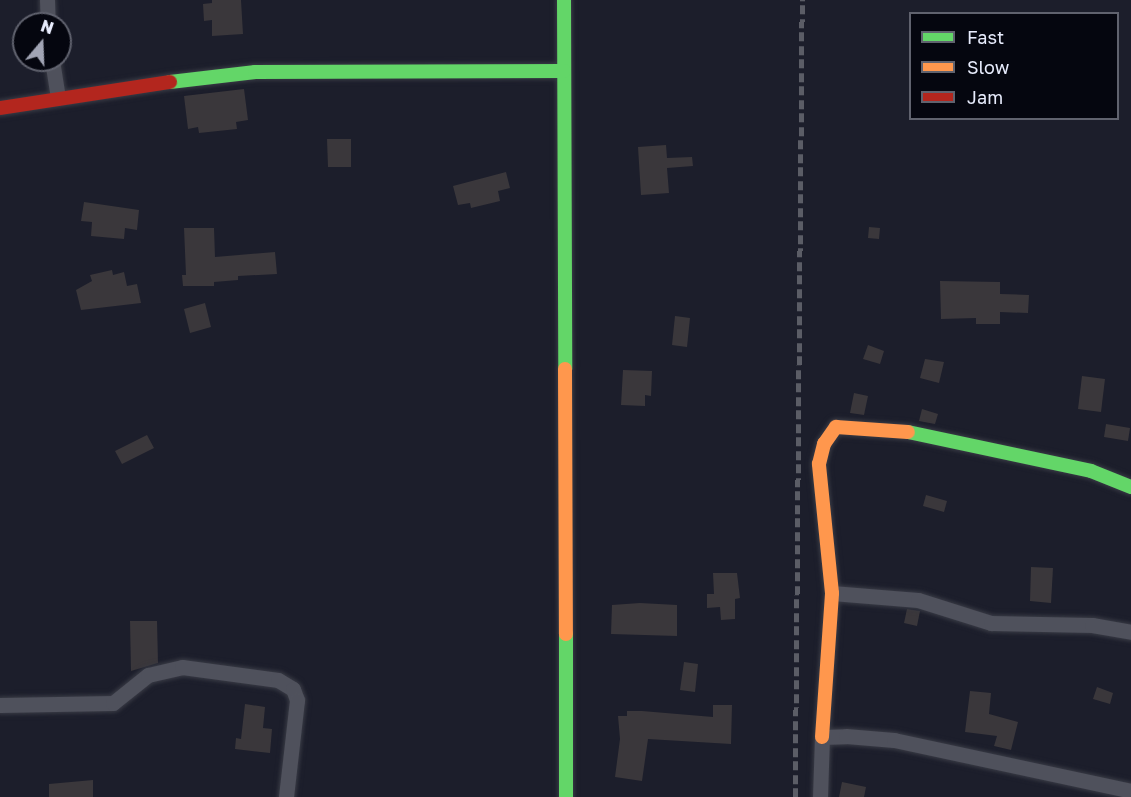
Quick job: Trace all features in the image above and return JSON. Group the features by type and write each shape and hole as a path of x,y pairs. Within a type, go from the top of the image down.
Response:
{"street":[{"path":"564,0 567,797"},
{"path":"0,108 255,72 564,71"},
{"path":"54,72 58,98"},
{"path":"820,797 832,593 819,464 824,444 836,428 901,431 1082,469 1131,487"},
{"path":"832,593 918,600 991,623 1092,625 1131,632"},
{"path":"0,705 113,703 148,675 182,668 278,680 293,689 297,700 286,797"},
{"path":"822,737 894,740 1131,791"}],"building":[{"path":"212,0 241,0 243,34 212,36 212,20 204,21 203,4 212,3"},
{"path":"244,89 248,120 236,122 237,129 199,133 198,127 188,129 184,96"},
{"path":"327,139 351,139 351,167 328,167"},
{"path":"666,145 667,158 692,157 693,166 667,168 669,193 641,195 638,147"},
{"path":"506,172 510,188 498,191 500,201 471,208 470,203 458,205 453,186"},
{"path":"84,202 139,210 137,230 125,228 124,239 91,236 92,222 81,221"},
{"path":"869,227 880,228 879,239 868,238"},
{"path":"184,228 214,228 215,257 275,252 277,274 238,276 238,280 214,282 214,286 183,286 182,275 186,275"},
{"path":"112,270 113,275 124,272 127,286 137,284 141,303 81,310 76,290 92,281 90,275"},
{"path":"940,281 1000,282 1000,294 1029,295 1028,313 1000,312 1000,324 976,324 976,318 941,319"},
{"path":"205,303 211,327 190,333 184,309"},
{"path":"675,316 690,318 687,347 672,345"},
{"path":"868,345 884,351 880,364 863,359"},
{"path":"925,359 944,362 939,383 920,378"},
{"path":"623,370 652,371 651,396 645,395 645,406 621,405"},
{"path":"1082,376 1105,379 1101,412 1078,409"},
{"path":"854,393 868,396 864,415 850,413"},
{"path":"922,409 938,414 935,424 919,421"},
{"path":"1106,424 1130,428 1128,441 1104,437"},
{"path":"147,435 154,448 122,464 115,451"},
{"path":"926,495 947,501 944,512 923,506"},
{"path":"1031,567 1053,568 1051,603 1030,601"},
{"path":"713,573 737,573 740,598 735,599 735,619 721,620 720,607 707,608 707,594 714,594"},
{"path":"640,603 677,605 677,636 611,634 612,605"},
{"path":"907,609 920,611 917,626 904,623"},
{"path":"130,621 157,621 158,663 131,671"},
{"path":"684,662 698,664 695,692 680,690"},
{"path":"1097,687 1113,693 1110,704 1093,699"},
{"path":"970,691 991,693 989,714 1018,722 1011,750 994,746 997,736 965,732"},
{"path":"245,704 265,707 263,728 272,729 270,753 235,749 236,738 241,739"},
{"path":"713,705 732,705 731,744 648,739 642,781 615,777 620,739 618,716 627,716 627,711 642,711 713,717"},
{"path":"93,780 93,797 49,797 49,784"},
{"path":"842,782 866,787 864,797 839,797"}],"railway":[{"path":"795,797 802,0"}],"traffic: fast":[{"path":"564,0 565,369"},
{"path":"170,82 255,72 564,71"},
{"path":"908,432 1091,471 1131,487"},
{"path":"566,634 566,797"}],"traffic: slow":[{"path":"565,369 566,634"},
{"path":"822,737 832,593 819,464 824,444 836,427 908,432"}],"traffic: jam":[{"path":"0,108 170,82"}]}
